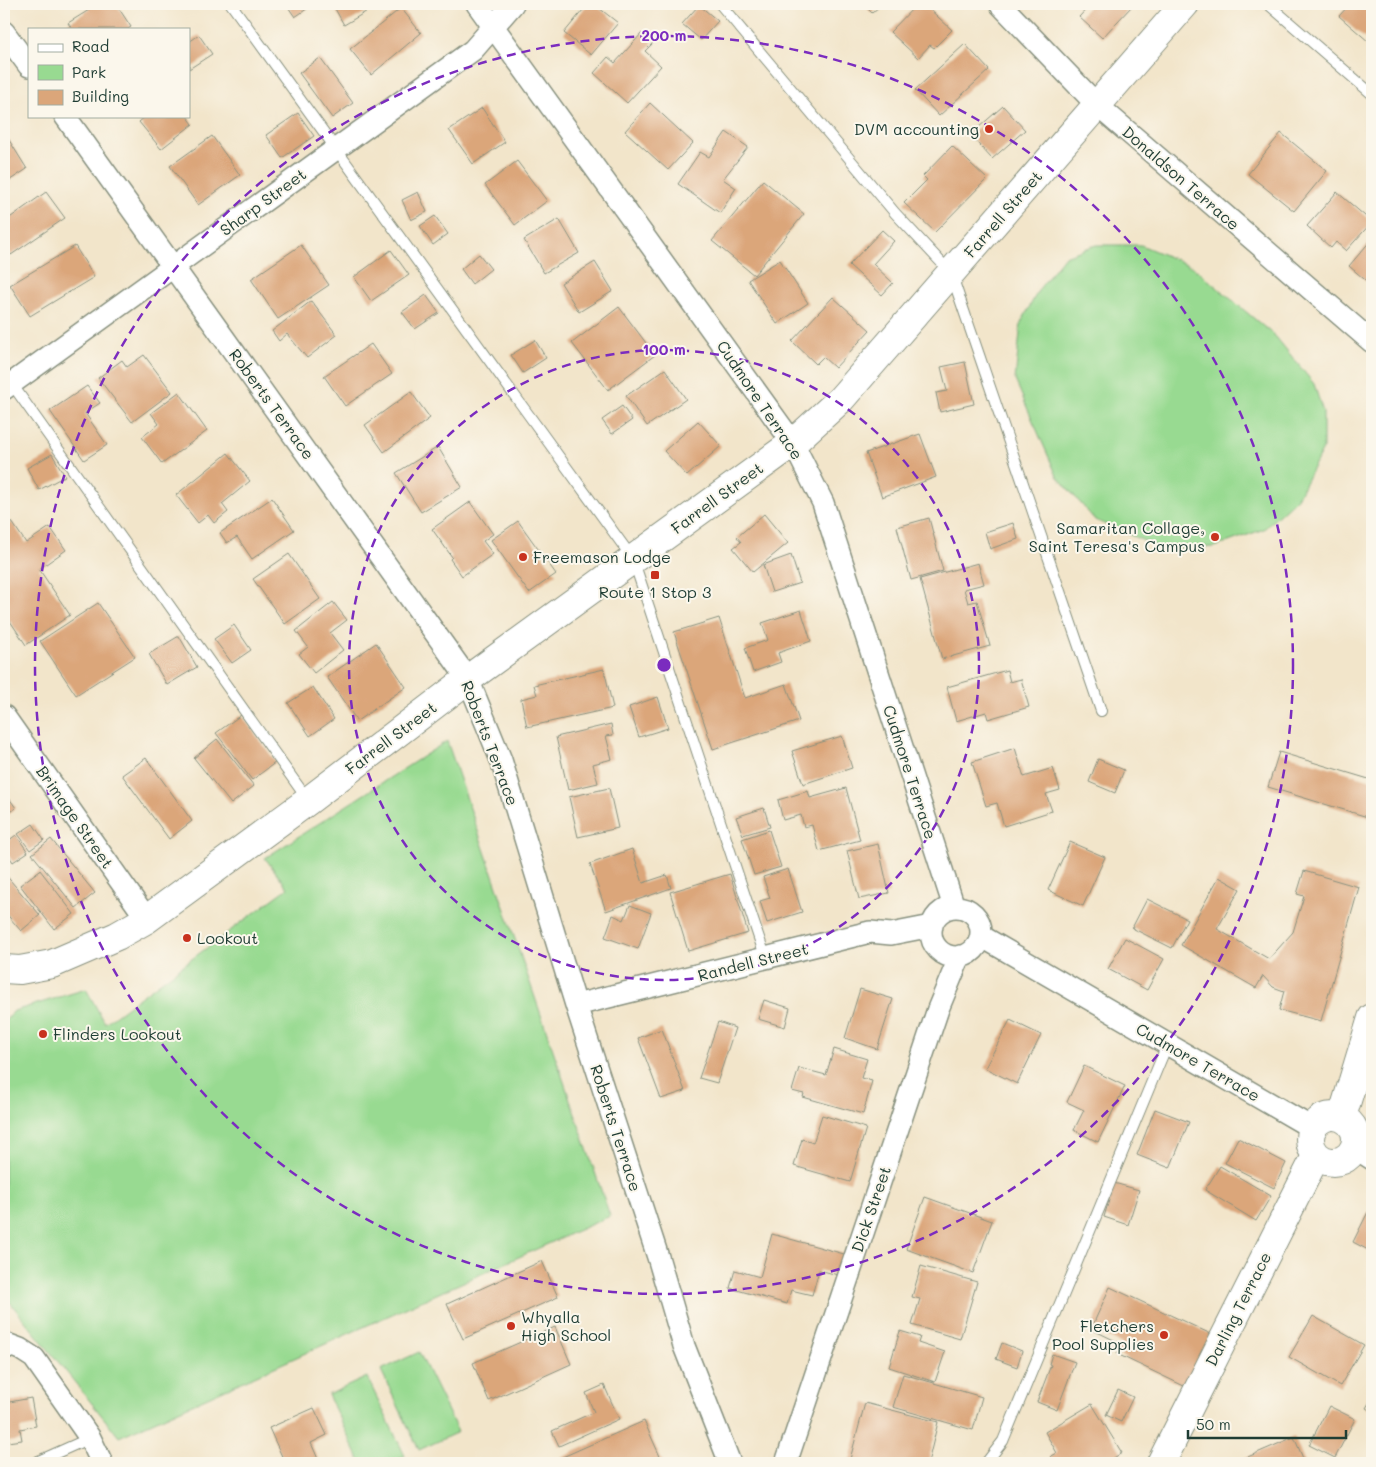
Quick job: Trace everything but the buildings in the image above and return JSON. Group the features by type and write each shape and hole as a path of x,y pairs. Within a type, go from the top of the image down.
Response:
{"main road":[{"name":"Farrell Street","path":"4,969 20,970 52,964 117,936 147,919 308,801 468,679 793,443 841,399 1185,4"},
{"path":"1342,1117 1372,1018"},
{"path":"1328,1115 1342,1117 1348,1121 1356,1133 1363,1153 1337,1162 1330,1162 1316,1156 1309,1142 1312,1128 1328,1115"},
{"name":"Darling Terrace","path":"1161,1463 1316,1156"}],"street":[{"name":"Cudmore Terrace","path":"477,4 793,443 823,503 954,907"},
{"name":"Sharp Street","path":"6,382 174,266 473,50 513,4"},
{"name":"Donaldson Terrace","path":"1000,4 1098,106 1372,342"},
{"path":"4,32 28,65"},
{"name":"Roberts Terrace","path":"66,118 468,679 500,760 576,1005 658,1257 684,1346 730,1463"},
{"name":"Brimage Street","path":"4,716 147,919"},
{"path":"954,907 969,910 974,915 981,929 981,936 973,950 960,956 951,956 938,948 932,934 932,926 940,913 954,907"},
{"name":"Randell Street","path":"576,1005 870,932 891,934 932,926"},
{"name":"Cudmore Terrace","path":"981,936 1312,1128"},
{"name":"Dick Street","path":"786,1463 938,1009 960,956"},
{"path":"4,1343 20,1348 34,1358 90,1438 102,1463"}],"lane":[{"path":"231,4 633,559 766,959"},
{"path":"720,4 895,213 951,273 1101,711"},
{"path":"1268,4 1372,94"},
{"path":"6,382 308,801"},
{"path":"986,1463 1003,1441 1167,1044"},
{"path":"34,1463 90,1438"}],"green space":[{"path":"1096,245 1141,245 1193,267 1276,337 1314,384 1323,412 1323,449 1297,498 1264,529 1215,547 1163,549 1095,520 1057,476 1015,380 1021,323 1039,289 1065,256"},
{"path":"447,741 610,1216 119,1437 4,1295 4,1022 14,1011 86,989 105,1023 288,888 265,858"},
{"path":"419,1352 458,1432 419,1450 381,1370"},
{"path":"367,1377 405,1456 391,1463 361,1463 328,1395"}],"place":[{"name":"DVM accounting","path":"989,129"},
{"name":"Samaritan Collage, Saint Teresa's Campus","path":"1215,537"},
{"name":"Freemason Lodge","path":"523,557"},
{"name":"Route 1 Stop 3","path":"655,575"},
{"name":"Lookout","path":"187,938"},
{"name":"Flinders Lookout","path":"43,1034"},
{"name":"Whyalla High School","path":"511,1326"},
{"name":"Fletchers Pool Supplies","path":"1164,1335"}]}
